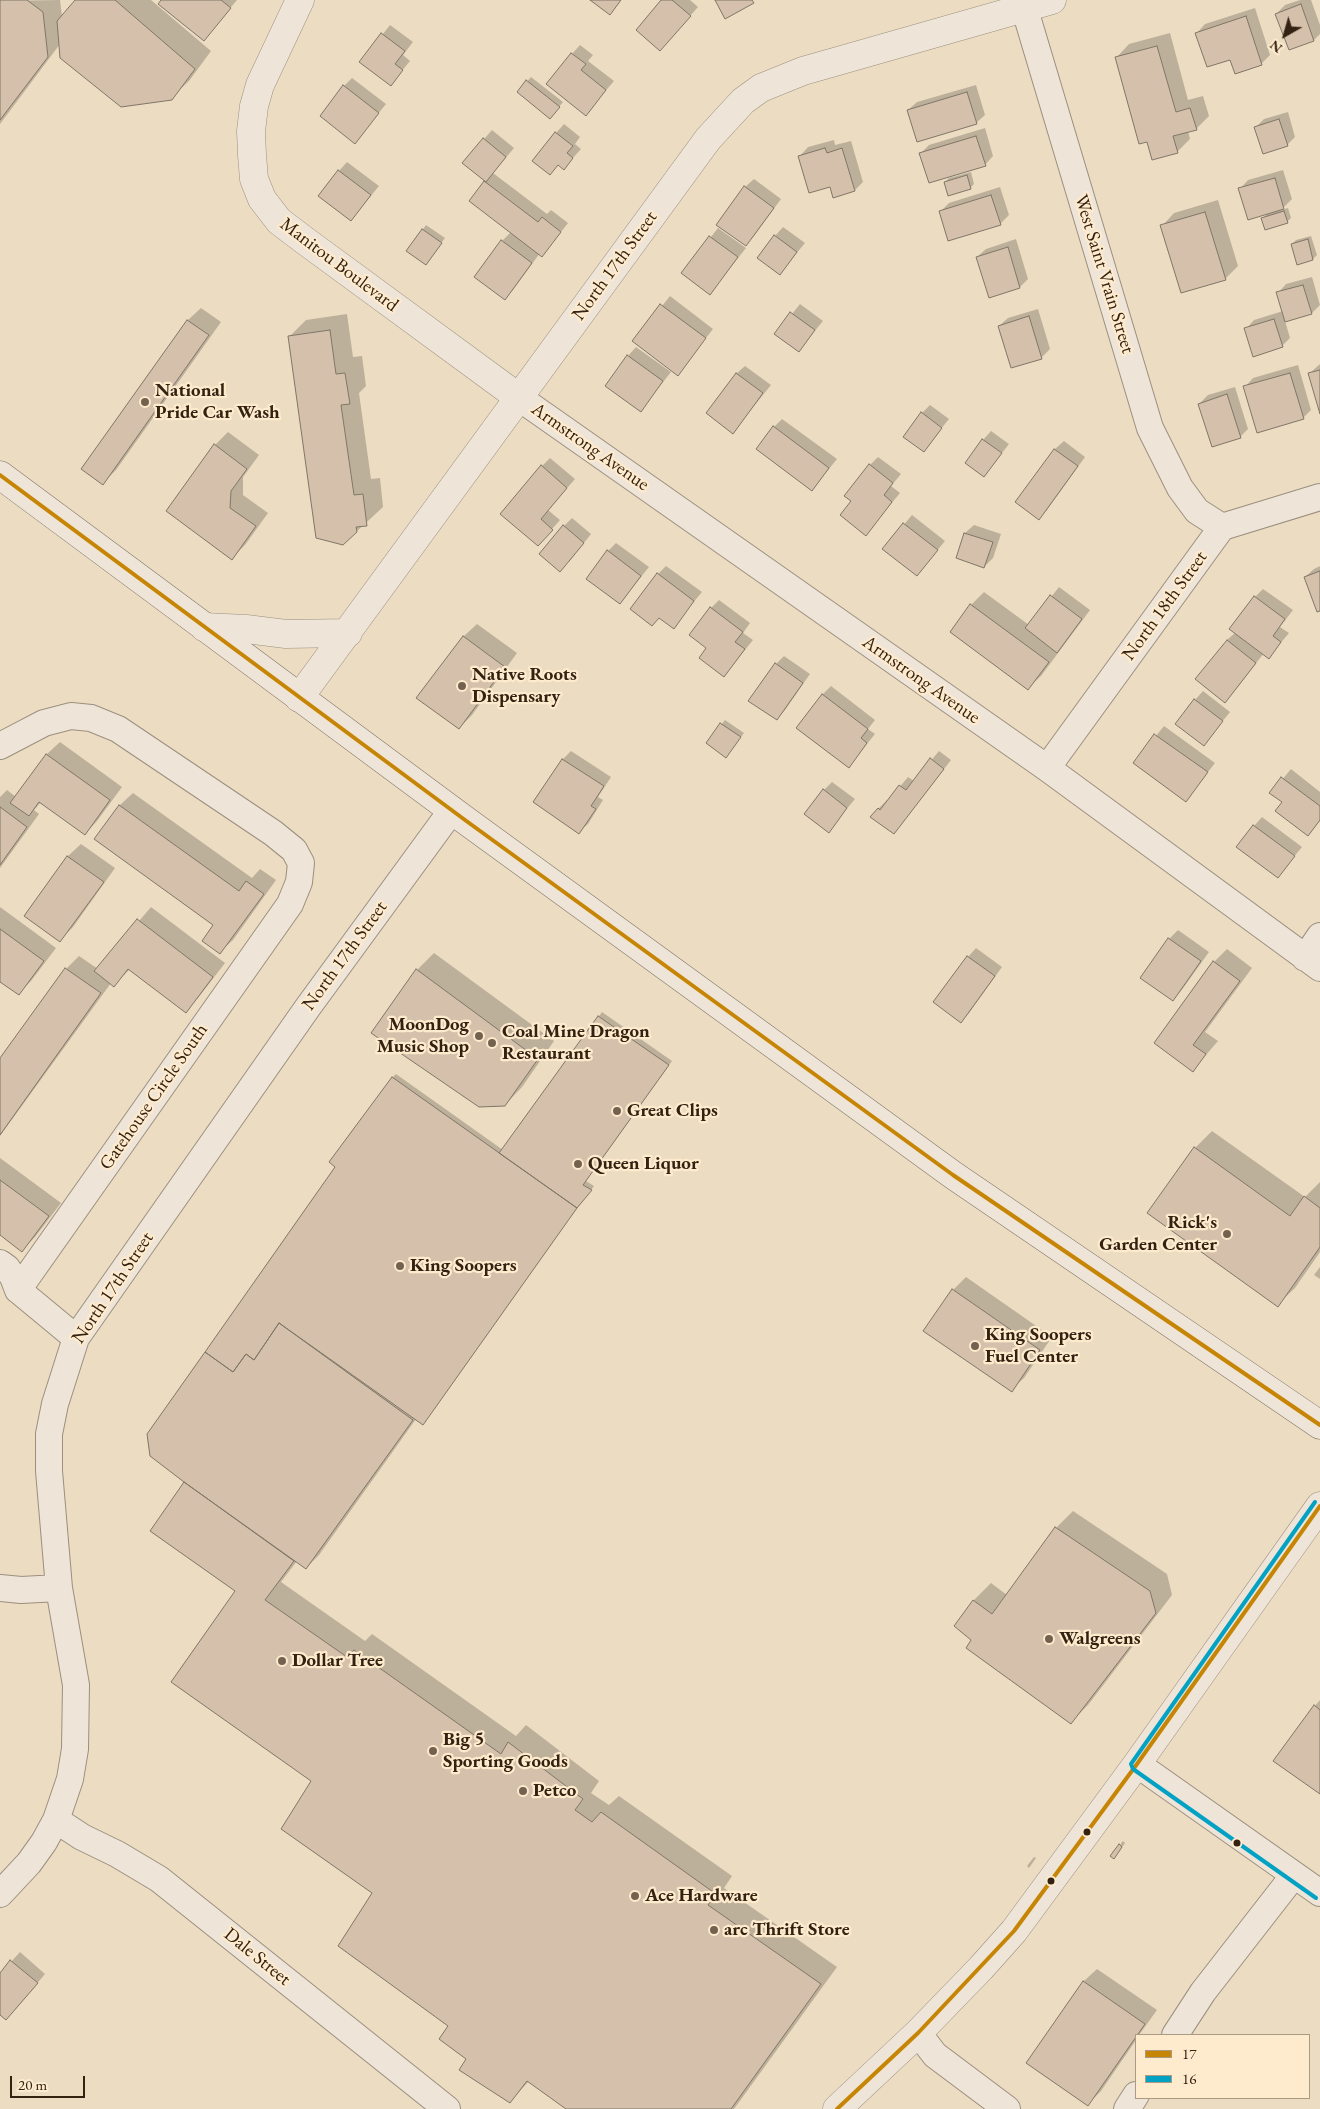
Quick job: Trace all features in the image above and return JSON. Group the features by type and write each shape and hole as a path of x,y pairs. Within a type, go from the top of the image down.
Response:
{"street":[{"name":"Manitou Boulevard","path":"300,0 260,85 254,106 251,131 254,179 262,199 279,221 518,397"},
{"name":"North 17th Street","path":"300,698 708,139 743,101 762,88 803,71 1023,4 1052,0"},
{"name":"West Saint Vrain Street","path":"1023,4 1150,428 1180,488 1197,510 1222,527"},
{"name":"Armstrong Avenue","path":"518,397 1047,768 1313,963"},
{"path":"0,475 61,518 204,627 452,810 954,1175 1320,1425"},
{"path":"1222,527 1320,497"},
{"name":"North 18th Street","path":"1047,768 1222,527"},
{"path":"204,627 246,629 286,634 348,633"},
{"name":"Gatehouse Circle South","path":"0,746 44,722 70,716 91,718 118,729 273,833 294,850 301,864 299,882 290,904 9,1290"},
{"name":"North 17th Street","path":"0,1894 30,1863 56,1820 70,1779 75,1749 76,1685 59,1588 49,1471 49,1434 55,1404 76,1338 308,1007 452,810"},
{"path":"1313,963 1320,936"},
{"path":"0,1263 7,1268 13,1277 9,1290 76,1338"},
{"path":"837,2109 918,2034 987,1962 1014,1930 1136,1764 1320,1506"},
{"path":"0,1588 21,1590 59,1588"},
{"path":"1136,1764 1320,1893"},
{"name":"Dale Street","path":"56,1820 82,1837 117,1854 160,1879 447,2109"},
{"path":"1176,2034 1203,1992 1294,1875"},
{"path":"918,2034 935,2055 1007,2109"},
{"path":"1127,2109 1135,2097"}],"building":[{"path":"0,0 27,0 43,12 48,57 0,120"},
{"path":"75,0 115,0 195,69 172,100 121,107 60,58 57,21"},
{"path":"161,0 221,0 231,8 204,41 158,4"},
{"path":"590,0 621,0 610,15"},
{"path":"661,0 672,0 691,16 660,51 636,30"},
{"path":"715,0 752,0 754,3 725,19"},
{"path":"1301,4 1314,41 1289,50 1275,14"},
{"path":"1246,16 1262,65 1235,74 1230,60 1207,67 1195,33"},
{"path":"381,33 405,51 395,64 403,70 391,86 359,62"},
{"path":"1157,46 1176,112 1190,108 1197,130 1173,136 1178,153 1152,160 1147,142 1139,144 1115,57"},
{"path":"571,53 586,64 581,70 606,90 586,116 546,84"},
{"path":"526,80 560,107 550,119 517,92"},
{"path":"343,85 379,113 355,144 320,116"},
{"path":"967,92 977,124 917,142 907,110"},
{"path":"1279,119 1288,146 1263,154 1254,127"},
{"path":"555,132 573,146 567,153 573,158 564,170 558,165 550,175 532,161"},
{"path":"976,136 986,166 929,183 919,153"},
{"path":"483,138 506,157 486,182 462,163"},
{"path":"825,148 827,153 842,148 855,191 833,198 830,187 809,193 798,156"},
{"path":"338,170 371,195 351,221 318,196"},
{"path":"967,175 971,189 948,196 944,182"},
{"path":"1275,178 1284,209 1248,220 1238,188"},
{"path":"484,181 538,222 542,217 561,232 542,257 469,201"},
{"path":"744,186 774,208 746,246 716,225"},
{"path":"991,195 1001,225 948,241 939,211"},
{"path":"1284,211 1288,223 1265,230 1261,218"},
{"path":"1205,212 1226,280 1181,293 1160,225"},
{"path":"422,229 442,243 426,265 406,251"},
{"path":"774,235 797,252 780,275 757,258"},
{"path":"709,236 738,257 710,295 681,273"},
{"path":"1308,239 1313,260 1297,265 1291,244"},
{"path":"501,240 532,263 505,300 474,277"},
{"path":"1008,247 1020,288 989,298 976,257"},
{"path":"1303,285 1312,314 1285,322 1276,292"},
{"path":"660,304 706,338 678,376 632,341"},
{"path":"790,312 815,330 799,352 774,334"},
{"path":"1029,316 1042,359 1011,368 998,326"},
{"path":"1274,319 1283,347 1253,357 1244,328"},
{"name":"National Pride Car Wash","path":"187,320 209,335 103,485 81,469"},
{"path":"330,330 336,374 345,373 350,404 341,405 354,495 363,494 367,526 356,527 357,532 343,545 316,538 288,336"},
{"path":"627,355 663,381 641,412 605,386"},
{"path":"1320,370 1320,414 1308,373"},
{"path":"736,373 763,393 733,434 706,413"},
{"path":"1290,373 1304,419 1257,433 1243,386"},
{"path":"1227,394 1241,438 1212,447 1198,404"},
{"path":"921,412 942,428 924,452 903,437"},
{"path":"773,426 829,468 812,491 756,449"},
{"path":"982,439 1002,453 984,477 965,463"},
{"path":"214,444 247,469 231,491 230,508 256,526 232,560 166,511"},
{"path":"1054,449 1078,466 1039,520 1015,502"},
{"path":"869,464 893,483 884,495 892,502 866,536 840,515 851,501 844,496"},
{"path":"541,465 567,488 541,519 553,530 538,546 500,514"},
{"path":"903,523 938,550 917,576 882,549"},
{"path":"563,525 584,543 560,572 539,554"},
{"path":"964,533 993,542 984,568 956,558"},
{"path":"607,550 641,576 620,604 586,579"},
{"path":"1320,571 1320,611 1317,612 1304,577"},
{"path":"657,573 694,601 674,629 659,618 652,626 630,609"},
{"path":"1050,595 1082,619 1057,653 1025,628"},
{"path":"1254,596 1285,619 1273,636 1281,642 1269,659 1229,629"},
{"path":"970,604 1049,662 1028,690 950,632"},
{"path":"710,607 743,632 735,642 745,649 724,677 699,658 706,648 689,635"},
{"path":"463,636 505,667 459,729 416,698"},
{"path":"1227,640 1256,663 1225,703 1195,679"},
{"path":"775,663 803,683 777,720 748,701"},
{"path":"822,694 868,729 861,738 867,743 849,768 796,728"},
{"path":"1194,699 1223,721 1204,746 1175,724"},
{"path":"720,723 741,737 726,758 706,743"},
{"path":"1154,734 1208,772 1186,802 1133,763"},
{"path":"46,754 110,800 85,835 39,802 29,816 10,803"},
{"path":"930,758 944,769 894,834 870,817 878,808 880,810 899,785 906,790"},
{"path":"562,759 604,786 591,806 596,809 579,834 533,802"},
{"path":"1281,777 1320,806 1320,820 1308,836 1275,811 1282,802 1269,793"},
{"path":"823,789 847,808 829,833 804,814"},
{"path":"119,805 239,891 246,881 264,894 220,954 202,941 213,925 94,839"},
{"path":"0,807 27,827 0,865"},
{"path":"1253,825 1295,856 1278,878 1236,847"},
{"path":"67,856 104,882 60,942 24,916"},
{"path":"137,919 213,977 186,1013 128,969 114,987 94,971"},
{"path":"0,929 44,961 19,995 0,982"},
{"path":"1168,938 1201,961 1173,1001 1140,978"},
{"path":"967,956 995,976 961,1023 933,1002"},
{"path":"1213,961 1240,981 1193,1045 1206,1054 1193,1072 1154,1043"},
{"path":"65,968 101,993 0,1135 0,1058"},
{"path":"416,969 538,1059 505,1106 479,1107 371,1033"},
{"path":"598,1016 669,1065 583,1185 592,1190 577,1208 499,1153"},
{"name":"King Soopers","path":"392,1077 577,1208 423,1425 279,1323 254,1360 246,1354 233,1372 205,1352 335,1167 329,1162"},
{"path":"1194,1147 1290,1216 1304,1196 1320,1208 1320,1247 1278,1307 1147,1213"},
{"path":"0,1180 49,1216 22,1252 0,1235"},
{"path":"952,1289 1040,1350 1012,1392 923,1331"},
{"path":"279,1323 413,1420 306,1569 150,1456 147,1434 205,1352 233,1372 246,1354 254,1360"},
{"path":"184,1482 294,1561 265,1600 347,1657 354,1650 501,1754 508,1742 583,1799 575,1810 592,1822 601,1812 716,1894 708,1905 821,1984 731,2109 566,2109 527,2081 510,2103 459,2070 466,2059 439,2039 448,2026 338,1946 372,1893 281,1829 311,1781 171,1682 235,1591 150,1531"},
{"name":"Walgreens","path":"1055,1527 1150,1591 1156,1613 1071,1724 966,1648 971,1640 954,1626 973,1600 992,1614"},
{"path":"1314,1705 1320,1710 1320,1794 1273,1761"},
{"path":"1119,1844 1122,1847 1114,1859 1110,1856"},
{"path":"10,1960 38,1983 6,2020 0,2015 0,1973"},
{"path":"1083,1981 1145,2024 1138,2034 1135,2034 1135,2038 1088,2106 1026,2063"}],"transit line":[{"name":"17","path":"0,475 465,820 953,1175 1320,1425"},
{"name":"16","path":"1315,1502 1131,1764 1133,1769 1316,1898"},
{"name":"17","path":"837,2109 918,2033 1014,1931 1137,1764 1320,1506"}],"place":[{"name":"National Pride Car Wash","path":"145,402"},
{"name":"Native Roots Dispensary","path":"462,686"},
{"name":"MoonDog Music Shop","path":"479,1036"},
{"name":"Coal Mine Dragon Restaurant","path":"492,1043"},
{"name":"Great Clips","path":"617,1111"},
{"name":"Queen Liquor","path":"578,1164"},
{"name":"Rick's Garden Center","path":"1227,1234"},
{"name":"King Soopers","path":"400,1266"},
{"name":"King Soopers Fuel Center","path":"975,1346"},
{"name":"Walgreens","path":"1049,1639"},
{"name":"Dollar Tree","path":"282,1661"},
{"name":"Big 5 Sporting Goods","path":"433,1751"},
{"name":"Petco","path":"523,1791"},
{"name":"Ace Hardware","path":"635,1896"},
{"name":"arc Thrift Store","path":"714,1930"}]}
